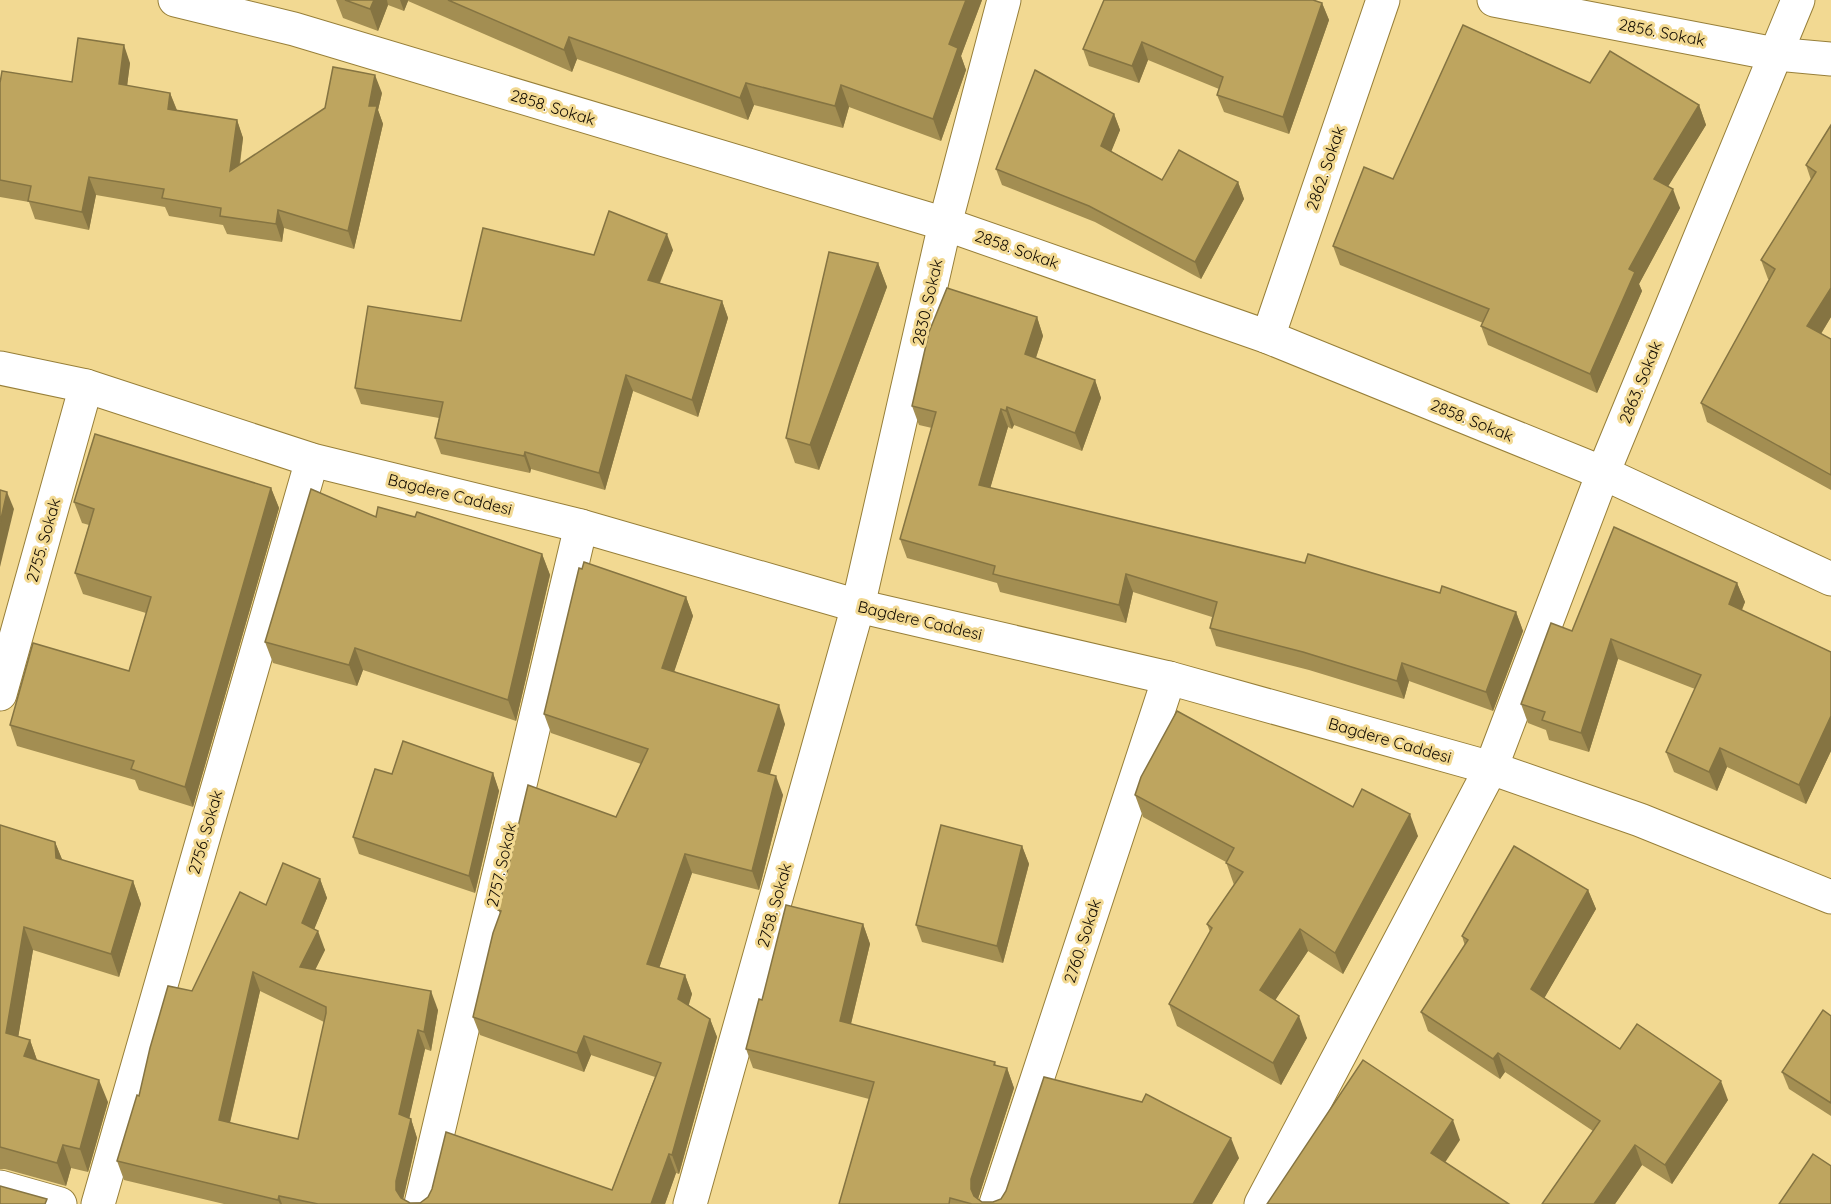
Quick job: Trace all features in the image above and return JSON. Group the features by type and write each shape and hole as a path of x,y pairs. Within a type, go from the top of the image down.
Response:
{"street":[{"name":"2858. Sokak","path":"175,0 294,29 945,224 1268,337 1603,473 1831,579"},
{"name":"2830. Sokak","path":"858,606 945,224 1004,0"},
{"name":"2862. Sokak","path":"1268,337 1383,0"},
{"name":"2856. Sokak","path":"1494,0 1775,54 1831,59"},
{"name":"2863. Sokak","path":"1491,768 1603,473 1797,0"},
{"name":"Bagdere Caddesi","path":"0,368 86,386 312,460 581,526 858,606 1169,678 1491,768 1640,820 1831,897"},
{"name":"2755. Sokak","path":"0,694 86,386"},
{"name":"2756. Sokak","path":"98,1204 312,460"},
{"name":"2757. Sokak","path":"421,1204 581,526"},
{"name":"2758. Sokak","path":"690,1204 858,606"},
{"name":"2760. Sokak","path":"996,1204 1169,678"},
{"path":"1261,1204 1491,768"},
{"path":"0,1187 60,1204"}],"building":[{"path":"345,0 374,0 370,9"},
{"path":"448,0 966,0 949,44 958,48 933,119 841,85 835,106 746,83 740,98 569,37 564,50"},
{"path":"1104,0 1313,0 1322,3 1283,117 1217,95 1223,77 1142,42 1132,66 1083,49"},
{"path":"1463,25 1590,83 1610,51 1699,105 1654,179 1673,189 1629,269 1635,272 1590,374 1481,326 1489,309 1333,246 1364,167 1393,179"},
{"path":"78,38 124,45 119,84 170,93 168,109 237,120 230,171 325,108 333,67 375,75 369,106 377,106 348,231 278,210 276,224 220,216 221,208 162,198 164,189 89,177 82,212 28,201 31,186 0,180 2,71 72,82"},
{"path":"1035,70 1114,114 1101,146 1162,180 1179,150 1238,182 1195,262 1089,206 996,169"},
{"path":"1831,125 1831,288 1807,326 1831,339 1831,475 1701,403 1775,269 1761,260 1816,172 1806,165"},
{"path":"609,211 667,234 648,280 722,301 692,400 626,375 599,473 525,452 524,456 435,438 443,402 355,388 368,306 461,321 483,228 594,255"},
{"path":"829,252 878,263 810,445 786,438"},
{"path":"947,288 1037,317 1025,354 1095,380 1075,433 1007,407 1006,411 1001,409 979,485 1305,563 1308,554 1440,593 1442,586 1516,612 1486,692 1402,663 1397,681 1303,652 1210,628 1217,602 1126,574 1119,605 993,574 995,566 900,539 936,412 912,406 929,332"},
{"path":"95,434 271,488 185,787 131,769 134,761 10,725 33,643 129,671 151,597 75,573 94,509 74,502"},
{"path":"311,489 376,517 378,507 415,517 417,512 542,554 508,700 355,648 349,665 265,642"},
{"path":"0,490 7,492 0,523"},
{"path":"1614,527 1737,583 1729,604 1831,652 1831,716 1799,785 1720,748 1709,772 1666,752 1701,675 1611,639 1581,733 1542,720 1545,712 1521,704 1551,623 1572,631"},
{"path":"584,562 686,597 662,668 779,705 758,771 776,776 752,871 685,854 647,964 685,975 678,999 710,1019 672,1155 669,1154 651,1204 318,1204 279,1196 278,1200 117,1161 137,1095 139,1096 168,986 192,991 240,892 266,905 283,863 320,879 302,923 318,931 300,967 431,991 424,1032 418,1030 399,1114 411,1119 396,1181 396,1190 401,1198 410,1203 420,1203 428,1197 446,1132 612,1190 661,1063 584,1036 577,1053 473,1017 493,933 501,911 498,910 528,785 616,817 648,749 544,714 579,568 582,569","holes":["253,972 326,1007 298,1139 219,1120"]},
{"path":"1177,711 1353,807 1362,789 1410,814 1335,953 1300,929 1260,990 1299,1016 1273,1063 1169,1004 1212,928 1207,924 1243,872 1226,863 1234,848 1135,795 1141,777"},
{"path":"403,741 493,773 469,876 353,837 375,769 392,774"},
{"path":"0,825 55,842 56,858 133,881 111,954 24,927 6,1033 30,1040 24,1056 99,1080 80,1149 63,1145 57,1163 0,1147"},
{"path":"941,825 1022,846 997,946 916,925"},
{"path":"1514,846 1588,890 1531,989 1620,1049 1637,1024 1721,1081 1665,1165 1635,1145 1594,1204 1542,1204 1600,1121 1498,1053 1493,1059 1421,1012 1468,940 1462,936"},
{"path":"786,905 863,924 840,1021 995,1062 994,1065 1007,1068 971,1179 974,1196 982,1202 1001,1199 1006,1191 1044,1077 1142,1102 1146,1094 1231,1138 1193,1204 972,1204 950,1198 949,1204 839,1204 874,1082 746,1049 759,999 762,1000"},
{"path":"1823,1010 1831,1016 1831,1103 1782,1072"},
{"path":"1363,1060 1453,1120 1431,1153 1509,1204 1267,1204"},
{"path":"1813,1154 1831,1166 1831,1204 1779,1204"},
{"path":"0,1186 47,1199 45,1204 0,1204"}]}
